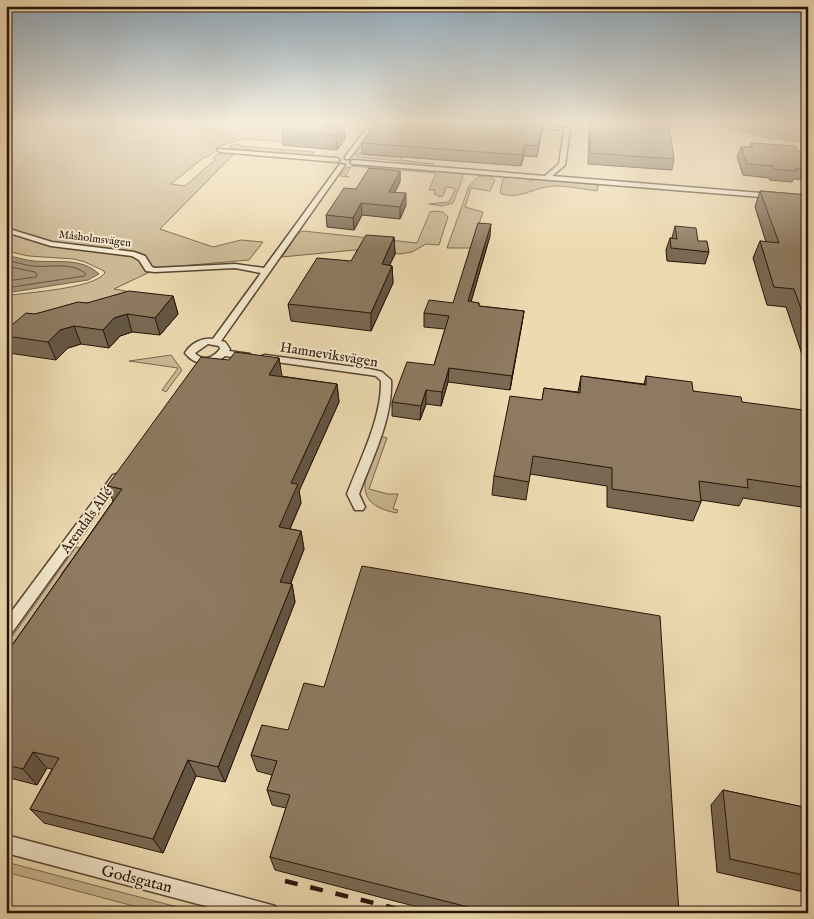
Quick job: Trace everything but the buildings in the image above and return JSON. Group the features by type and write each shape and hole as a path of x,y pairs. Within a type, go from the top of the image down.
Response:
{"street":[{"path":"216,342 342,165"},
{"path":"394,165 782,197"},
{"path":"547,177 562,165"},
{"name":"Måsholmsvägen","path":"6,230 50,244 134,254 142,258 150,269 155,270 235,266 266,271"},
{"path":"202,342 216,342 224,346 223,353 214,359 201,361 192,356 192,349 202,342"},
{"name":"Hamneviksvägen","path":"223,353 370,372 379,374 386,380 385,403 353,494 359,507"},
{"path":"194,371 201,361"},
{"name":"Arendals Allé","path":"6,630 124,468"},
{"name":"Godsgatan","path":"6,844 268,913"}],"shaded area":[{"path":"6,165 195,165 171,184 185,186 209,165 223,165 160,229 213,247 241,240 263,242 249,260 158,268 114,289 126,291 116,306 33,327 6,323 6,296 88,283 105,273 85,262 74,259 29,256 6,251"},
{"path":"352,166 345,175 349,177 340,176 346,168"},
{"path":"353,166 458,172 463,177 453,203 442,206 429,204 449,202 455,190 446,187 443,196 439,197 434,194 435,190 429,190 436,173"},
{"path":"479,176 491,176 495,180 490,191 471,188 465,207 483,212 471,248 447,248 469,186"},
{"path":"509,177 527,178 531,181 534,179 598,185 597,191 558,186 546,187 517,195 500,193 503,179"},
{"path":"430,212 443,212 448,217 439,245 426,244 412,252 400,254 355,250 282,257 298,233 303,231 417,243"},
{"path":"171,355 182,370 166,392 162,390 178,368 129,361"},
{"path":"381,436 387,438 369,489 388,494 398,494 393,509 398,510 397,513 381,509 371,502 366,494 367,473"},
{"path":"76,547 81,548 61,574 70,577 68,580 59,579 33,616 41,621 30,620 6,653 6,645"},
{"path":"6,862 185,909 186,913 160,913 6,872"}],"water":[{"path":"6,255 34,261 76,263 85,265 99,274 88,280 6,293"}],"railway":[{"path":"285,881 414,913"}]}
